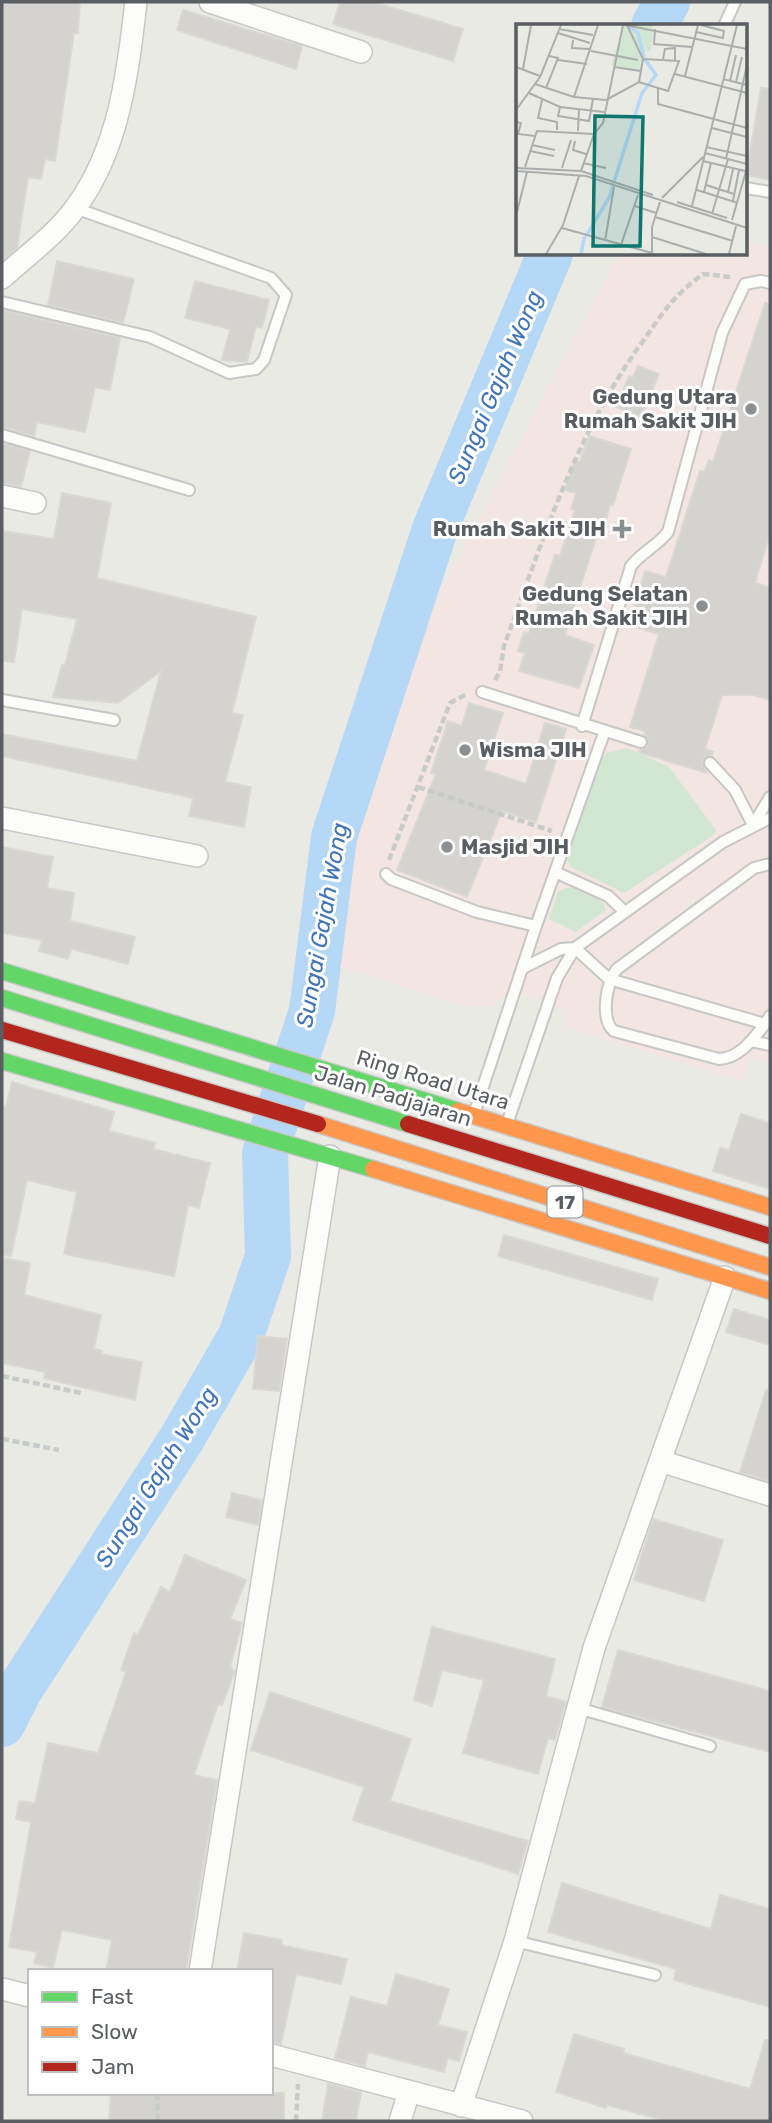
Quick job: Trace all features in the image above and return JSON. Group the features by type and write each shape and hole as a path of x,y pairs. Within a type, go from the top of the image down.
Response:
{"main road":[{"name":"Ring Road Utara","path":"2,971 770,1206"},
{"name":"Jalan Padjajaran","path":"2,998 770,1236"},
{"name":"17","path":"2,1030 360,1136 770,1267"},
{"path":"2,1061 328,1155 770,1291"},
{"path":"361,1108 371,1083"},
{"path":"738,1226 747,1199"},
{"path":"725,1278 733,1255"}],"street":[{"path":"2,278 54,232 91,185 120,108 136,2"},
{"path":"210,2 361,52"},
{"path":"2,496 36,503"},
{"path":"2,818 197,856"},
{"path":"200,1969 328,1155"},
{"path":"461,2106 515,1941 594,1647 725,1278"},
{"path":"660,1461 770,1495"},
{"path":"2,1989 28,1996"},
{"path":"273,2056 522,2121"},
{"path":"400,2121 409,2092"}],"lane":[{"path":"725,24 735,2"},
{"path":"748,188 770,192"},
{"path":"2,302 150,337 229,373 256,369 264,360 286,295 271,278 75,208"},
{"path":"582,726 631,566 640,555 658,545 668,532 722,332 745,284 761,281 770,283"},
{"path":"2,435 189,490"},
{"path":"482,692 604,733 641,742"},
{"path":"2,700 114,720"},
{"path":"474,1114 566,836 604,733"},
{"path":"710,763 735,790 753,825"},
{"path":"753,825 770,797"},
{"path":"506,1125 557,978 575,948 723,842 770,818"},
{"path":"523,968 561,948 575,948 609,979 768,1020 751,1041 730,1059 719,1059 614,1031 608,1022 609,979 617,969 754,868 770,864"},
{"path":"555,872 608,896 625,912"},
{"path":"386,874 391,879 477,912 536,926"},
{"path":"751,1041 770,1045"},
{"path":"578,1708 710,1746"},
{"path":"515,1941 655,1975"}],"path":[{"path":"386,874 450,703 466,694 482,692 494,683 500,671 504,646 569,468 614,381 677,293 704,274 725,274 745,284"},
{"path":"418,787 566,836"},
{"path":"2,1376 81,1393"},
{"path":"2,1439 59,1450"},
{"path":"296,2121 299,2063"},
{"path":"157,2095 158,2121"}],"shaded area":[{"name":"Rumah Sakit JIH","path":"748,242 770,248 770,1064 750,1058 743,1082 569,1028 562,1011 548,1003 515,994 501,998 493,1007 468,1007 316,959 328,804 618,256 748,256"}],"green space":[{"path":"627,748 669,767 716,830 714,835 624,893 571,867 567,860 599,762 607,753"},
{"path":"573,888 604,903 605,910 576,932 549,919 558,892"}],"building":[{"path":"2,2 80,2 78,33 74,33 55,161 45,159 41,179 28,177 17,248 2,261"},
{"path":"340,2 373,2 463,29 453,61 333,24"},
{"path":"183,10 302,46 296,69 177,30"},
{"path":"761,88 770,89 770,180 748,175"},
{"path":"57,261 134,279 123,323 48,305"},
{"path":"195,281 269,300 262,328 256,326 247,362 222,360 230,329 185,318"},
{"name":"Gedung Selatan Rumah Sakit JIH","path":"765,303 770,304 770,533 755,583 770,587 770,700 754,695 722,695 705,749 713,752 712,756 705,757 702,761 707,773 638,752 647,747 648,740 644,735 645,731 630,727 659,634 629,625 645,571 666,577 700,471 704,472 709,460 713,462"},
{"path":"2,310 120,338 110,390 95,387 85,432 37,422 34,436 2,427"},
{"path":"638,366 659,374 641,417 616,407 629,376 633,377"},
{"path":"589,436 631,449 613,505 610,504 606,520 602,519 565,635 594,645 579,688 519,671 525,653 518,651 524,632 529,633 555,555 560,556 575,510 571,509 576,493 565,490 575,460 580,462"},
{"path":"2,443 30,451 21,487 2,483"},
{"path":"62,493 111,503 97,578 256,617 232,713 243,715 225,782 251,787 244,827 189,816 193,798 2,756 2,734 137,761 161,671 118,703 53,697 77,619 22,609 14,662 2,661 2,531 54,539"},
{"path":"469,703 503,713 484,770 526,784 545,723 566,729 536,822 502,811 467,897 397,870 436,774 431,773 448,721 462,726"},
{"path":"2,847 53,857 47,888 74,893 70,921 135,937 128,964 71,949 68,959 39,951 42,940 2,933"},
{"path":"12,1082 114,1112 109,1131 155,1143 153,1149 210,1163 199,1208 188,1205 174,1276 64,1254 77,1192 27,1180 11,1256 2,1255 2,1106 6,1107"},
{"path":"741,1114 770,1123 770,1189 713,1171 720,1148 729,1150"},
{"path":"504,1235 658,1279 652,1300 498,1256"},
{"path":"2,1258 30,1263 24,1295 101,1315 94,1349 102,1351 101,1354 142,1362 135,1400 44,1378 45,1372 2,1363"},
{"path":"734,1309 770,1320 770,1345 726,1332"},
{"path":"258,1336 287,1339 279,1391 253,1389"},
{"path":"766,1390 770,1391 770,1481 740,1472"},
{"path":"232,1493 262,1500 258,1525 226,1517"},
{"path":"653,1519 723,1540 704,1601 634,1580"},
{"path":"185,1555 246,1580 230,1619 242,1623 230,1667 235,1671 222,1705 218,1704 194,1775 217,1780 186,1969 106,1969 112,1940 62,1930 53,1968 34,1963 37,1952 9,1947 31,1822 16,1819 19,1801 35,1803 48,1743 98,1753 126,1672 121,1670 134,1633 138,1635 161,1587 170,1592"},
{"path":"432,1627 555,1659 546,1696 566,1702 555,1740 548,1738 538,1774 463,1753 484,1680 442,1670 432,1706 414,1700"},
{"path":"618,1650 770,1691 770,1752 602,1707"},
{"path":"270,1692 411,1739 390,1801 528,1841 518,1874 353,1820 364,1787 251,1750"},
{"path":"562,1883 711,1929 720,1895 770,1909 770,2007 674,1980 676,1969 548,1932"},
{"path":"244,1933 282,1940 281,1945 347,1959 341,1984 296,1974 281,2044 273,2042 273,1969 237,1969"},
{"path":"396,1974 449,1989 438,2025 467,2032 459,2061 448,2058 444,2072 368,2052 365,2066 335,2058 351,1997 387,2006"},
{"path":"574,2034 624,2049 623,2053 750,2089 765,2040 770,2040 770,2121 666,2121 607,2105 606,2108 556,2092"},
{"path":"328,2084 361,2092 356,2121 322,2121"},
{"path":"284,2093 284,2121 109,2121 111,2095"}],"waterway":[{"name":"Sungai Gajah Wong","path":"655,24 667,2"},
{"name":"Sungai Gajah Wong","path":"2,1724 20,1689 181,1440 241,1336 268,1256 265,1153 312,1011 334,837 435,529 549,256"}],"traffic: fast":[{"path":"2,971 458,1111"},
{"path":"2,998 408,1124"},
{"path":"2,1061 373,1169"}],"traffic: slow":[{"path":"458,1111 770,1207"},
{"path":"318,1124 770,1267"},
{"path":"373,1169 770,1291"}],"traffic: jam":[{"path":"2,1030 318,1124"},
{"path":"408,1124 770,1236"}],"place":[{"name":"Gedung Utara Rumah Sakit JIH","path":"751,409"},
{"name":"Rumah Sakit JIH","path":"622,529"},
{"name":"Gedung Selatan Rumah Sakit JIH","path":"702,606"},
{"name":"Wisma JIH","path":"465,750"},
{"name":"Masjid JIH","path":"447,847"}]}
